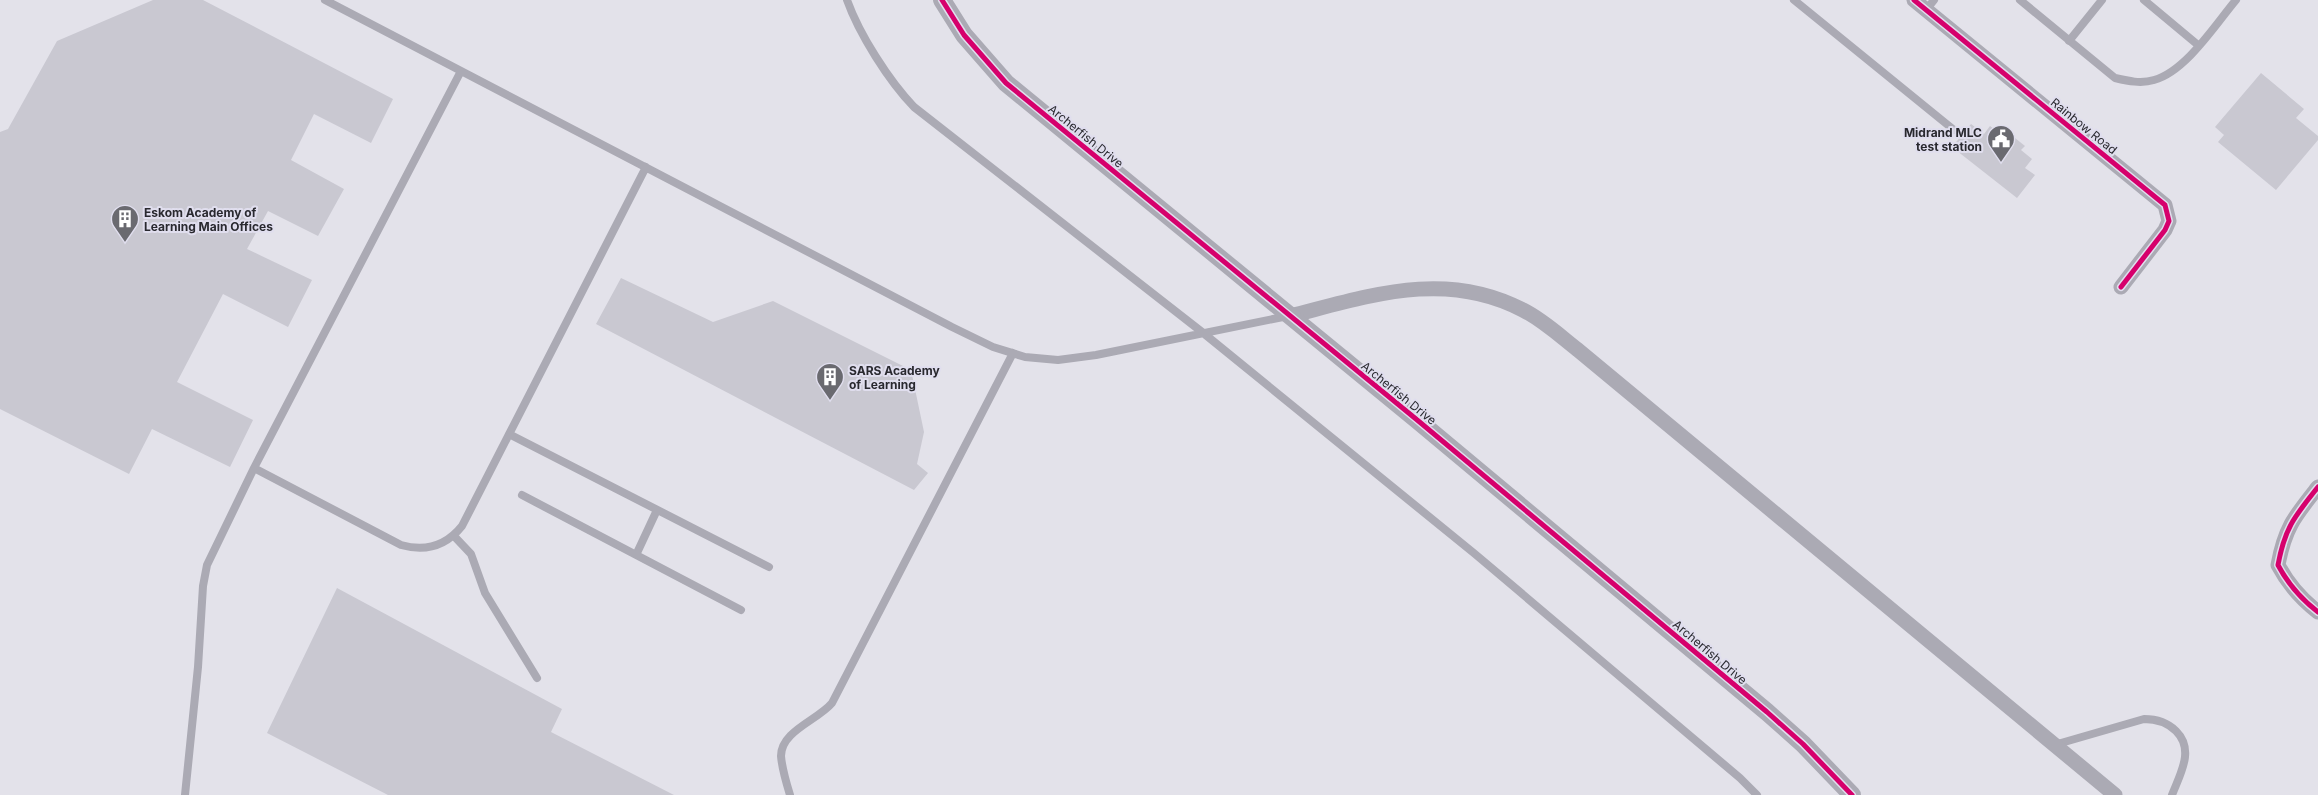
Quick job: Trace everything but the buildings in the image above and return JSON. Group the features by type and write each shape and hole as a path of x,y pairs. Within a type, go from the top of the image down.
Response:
{"street":[{"name":"Archerfish Drive","path":"942,0 964,35 1006,83 1767,712 1803,744 1852,795"},
{"name":"Rainbow Road","path":"1924,3 2165,205 2169,221 2165,230 2121,287"},
{"path":"1290,316 1374,295 1419,288 1453,288 1470,291 1492,296 1523,310 1540,320 1578,350 2115,795"},
{"path":"2318,487 2286,530 2278,565 2288,582 2306,603 2318,612"}],"lane":[{"path":"325,0 944,323 993,347 1025,358 1075,358 1290,316"},
{"path":"847,0 852,14 893,82 914,107 1202,332 1475,554 1740,778 1757,795"},
{"path":"1794,0 1954,130"},
{"path":"2020,0 2115,78 2133,82 2152,81 2177,69 2236,0"},
{"path":"2069,40 2102,0"},
{"path":"2144,0 2198,46"},
{"path":"185,795 198,667 204,575 254,468 461,71"},
{"path":"254,468 401,545 417,549 426,548 454,536 462,526 646,167"},
{"path":"790,795 783,766 782,748 793,734 817,717 832,703 1013,353"},
{"path":"509,434 769,568"},
{"path":"522,495 741,610"},
{"path":"636,555 657,510"},
{"path":"454,536 471,554 485,593 537,678"},
{"path":"2054,745 2144,719 2157,719 2172,726 2182,737 2186,750 2185,762 2172,795"}],"cycle path":[{"path":"942,0 964,35 1006,83 1416,419 1767,712 1803,744 1852,795"},
{"path":"1914,0 2165,205 2169,221 2165,230 2121,287"},
{"path":"2318,487 2292,523 2284,541 2278,565 2295,591 2318,612"}],"place":[{"name":"Midrand MLC test station","path":"2001,163"},
{"name":"Eskom Academy of Learning Main Offices","path":"125,243"},
{"name":"SARS Academy of Learning","path":"830,401"}]}
